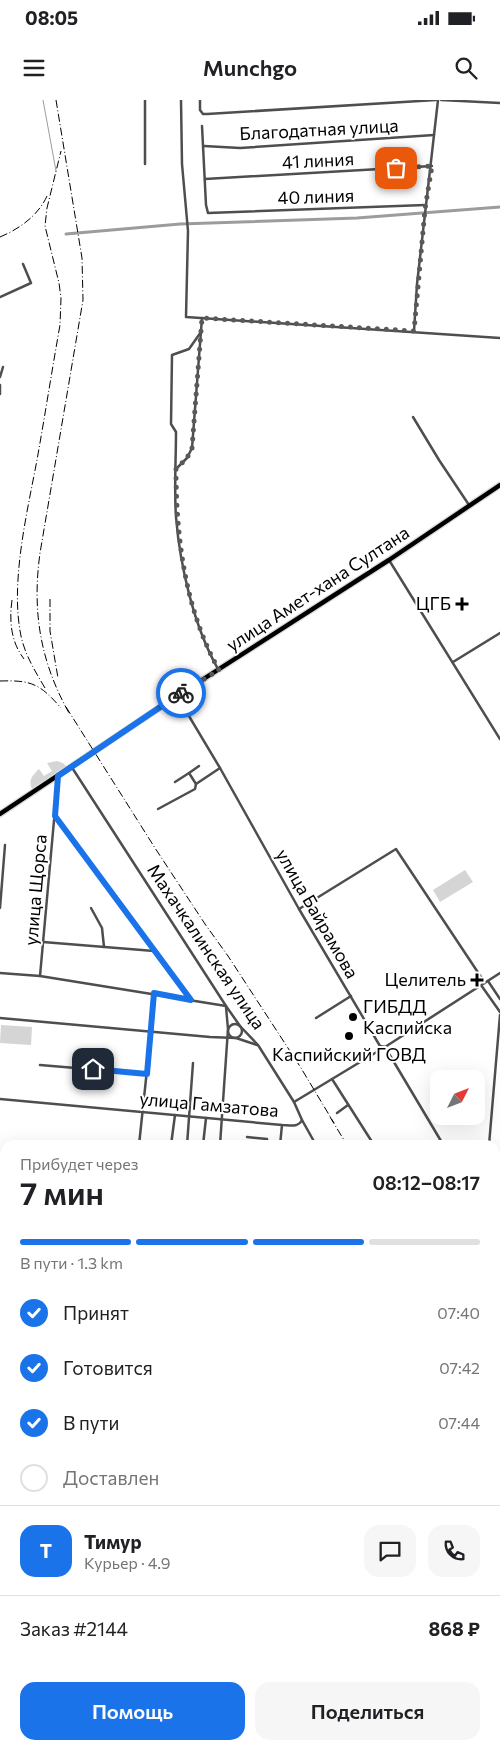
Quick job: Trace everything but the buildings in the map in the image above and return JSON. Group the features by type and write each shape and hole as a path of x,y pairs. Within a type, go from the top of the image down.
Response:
{"main road":[{"name":"улица Амет-хана Султана","path":"0,814 177,696 389,560 500,485"}],"street":[{"path":"146,100 146,164"},
{"path":"181,100 182,164 188,231 186,317 500,338"},
{"path":"200,100 200,110 204,114 438,100 500,103"},
{"path":"414,331 424,214 432,166 438,100"},
{"path":"202,126 205,179"},
{"name":"Благодатная улица","path":"204,146 240,148 434,136"},
{"name":"41 линия","path":"205,179 432,166"},
{"name":"40 линия","path":"205,179 208,213 425,207"},
{"path":"0,297 31,283 23,264"},
{"path":"176,469 187,458 192,448 202,318"},
{"path":"201,332 189,349 174,353 171,356 171,424 176,432 176,517 186,579 194,612 208,652 219,670"},
{"path":"0,377 3,367"},
{"path":"0,384 0,394"},
{"path":"413,417 469,505"},
{"path":"389,560 500,739"},
{"path":"453,662 500,632"},
{"name":"улица Байрамова","path":"177,696 220,768 299,910 380,1046 384,1047 440,1140"},
{"name":"Махачкалинская улица","path":"71,766 226,1006 240,1026 258,1045 294,1102 313,1140"},
{"path":"175,782 199,766"},
{"path":"158,810 195,789 196,784 220,768"},
{"path":"189,773 196,784"},
{"name":"улица Щорса","path":"40,976 58,776"},
{"path":"55,816 191,1000"},
{"path":"0,908 5,845"},
{"path":"299,910 396,849 487,982 500,998"},
{"path":"91,908 102,928 104,947"},
{"path":"43,942 154,951"},
{"path":"0,973 40,976 226,1006 228,1029 220,1140"},
{"path":"294,1102 500,973"},
{"path":"482,985 500,1016 489,1140"},
{"path":"140,1140 154,993"},
{"path":"316,1018 351,996"},
{"path":"0,1018 227,1038 236,1038 242,1032 240,1026 234,1024 228,1029"},
{"path":"228,1029 230,1035 258,1045"},
{"path":"187,1140 193,1063"},
{"path":"40,1065 147,1074"},
{"path":"332,1079 371,1140"},
{"name":"улица Гамзатова","path":"0,1099 296,1126 302,1120"},
{"path":"337,1112 348,1105"},
{"path":"172,1140 175,1115"},
{"path":"204,1140 206,1118"},
{"path":"280,1140 282,1125"},
{"path":"247,1137 267,1140"}],"shaded area":[{"path":"57,761 66,766 32,789 31,778 34,774 39,769 44,776 52,771 47,763"},
{"path":"465,870 473,882 440,902 433,890"},
{"path":"1,1025 32,1027 31,1045 0,1043"}],"waterway":[{"path":"43,100 56,171"},
{"path":"66,234 180,224 357,218 500,207"}],"railway":[{"path":"56,100 82,258 83,300 40,553 37,595 38,615 45,655 59,694 69,713"},
{"path":"45,688 25,650 21,636 17,594 21,548 60,325 61,298 59,283 45,226 47,208 61,151"},
{"path":"0,237 14,230 33,216 47,196"},
{"path":"50,599 50,631 58,678"},
{"path":"12,600 12,631 16,646 24,659"},
{"path":"0,681 20,681 35,685 61,708"},
{"path":"66,707 155,848 301,1068 334,1123"},
{"path":"330,1117 344,1140"}],"way so far":[{"path":"181,693 219,670 208,652 194,612 186,579 176,517 176,469 187,458 192,448 202,318 414,331 425,209 432,166 396,168"}],"place":[{"name":"ЦГБ","path":"462,604"},
{"name":"Целитель","path":"477,980"},
{"name":"ГИБДД Каспийска","path":"353,1017"},
{"name":"Каспийский ГОВД","path":"349,1036"}],"route":[{"path":"93,1069 147,1074 154,993 191,1000 55,816 58,776 181,693"}]}
